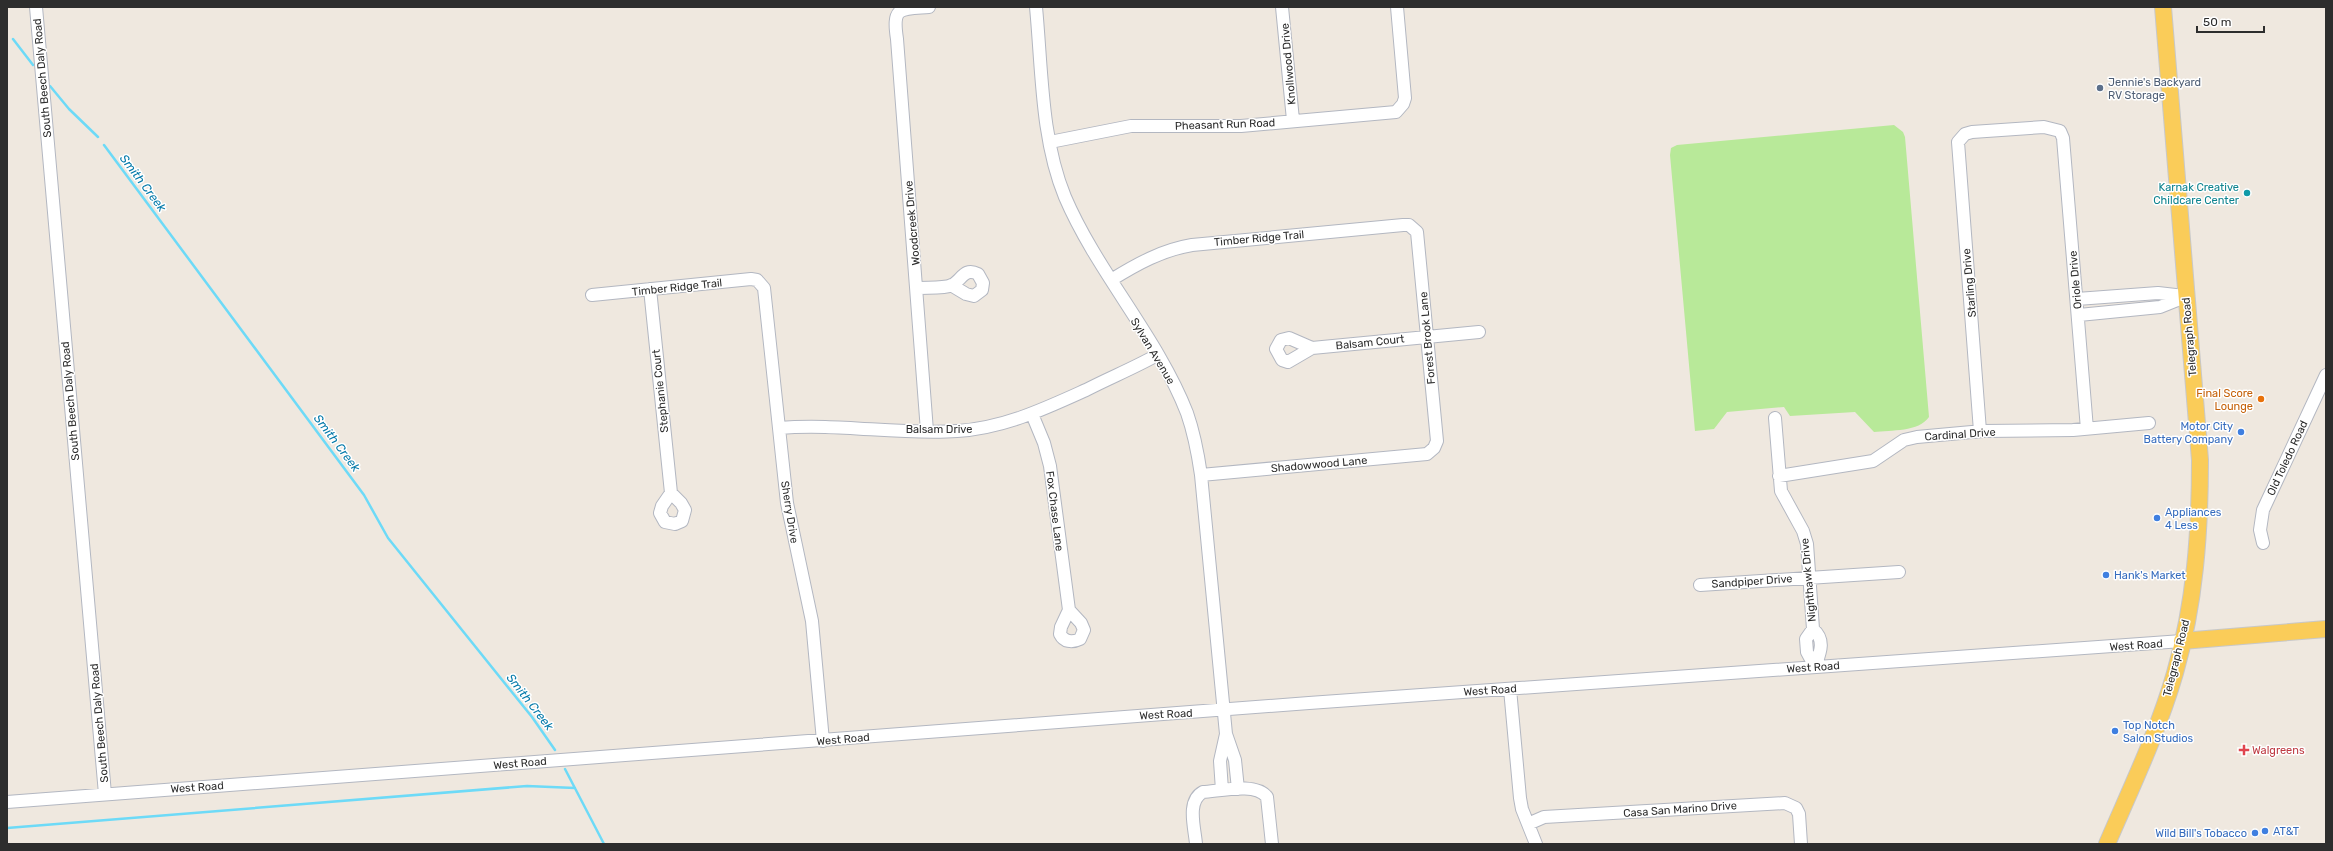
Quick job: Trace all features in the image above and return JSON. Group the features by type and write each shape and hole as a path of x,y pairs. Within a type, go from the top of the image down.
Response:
{"main road":[{"name":"Telegraph Road","path":"2107,844 2160,718 2182,641 2195,569 2201,505 2200,453 2163,7"},
{"name":"West Road","path":"2182,641 2326,629"}],"street":[{"name":"South Beech Daly Road","path":"36,7 105,794"},
{"name":"Woodcreek Drive","path":"927,431 917,288 894,24 896,15 906,9 930,7"},
{"name":"Sylvan Avenue","path":"1036,7 1050,142 1056,172 1066,199 1111,280 1157,355 1187,414 1196,444 1201,475 1226,734"},
{"name":"Knollwood Drive","path":"1282,7 1293,120"},
{"name":"Pheasant Run Road","path":"1050,142 1131,126 1231,126 1385,113 1400,109 1405,98 1397,7"},
{"name":"Oriole Drive","path":"1962,136 1972,132 2044,127 2060,132 2064,141 2087,429"},
{"name":"Starling Drive","path":"1962,136 1958,146 1980,431"},
{"name":"Timber Ridge Trail","path":"1111,280 1147,259 1192,245 1403,225 1414,228"},
{"name":"Forest Brook Lane","path":"1414,228 1419,238 1437,441 1434,448"},
{"name":"Timber Ridge Trail","path":"592,295 751,279 761,283"},
{"name":"Sherry Drive","path":"761,283 765,293 786,503 812,621 823,741"},
{"path":"917,288 951,285"},
{"name":"Stephanie Court","path":"650,289 671,492"},
{"path":"2077,298 2158,293 2186,297"},
{"path":"2079,315 2160,307 2186,297"},
{"path":"1427,337 1479,332"},
{"name":"Balsam Court","path":"1312,348 1427,337"},
{"name":"Balsam Drive","path":"779,428 826,426 956,431 990,427 1032,414 1157,355"},
{"name":"Old Toledo Road","path":"2263,543 2260,530 2263,510 2326,375"},
{"name":"Fox Chase Lane","path":"1032,414 1044,443 1048,460 1069,610"},
{"name":"Nighthawk Drive","path":"1775,418 1781,491 1806,538 1813,629 1806,639 1808,652 1815,667"},
{"name":"Cardinal Drive","path":"1780,476 1873,462 1904,440 1980,431 2038,432 2149,424"},
{"name":"Shadowwood Lane","path":"1201,475 1427,454 1434,448"},
{"name":"Sandpiper Drive","path":"1700,585 1899,572"},
{"name":"West Road","path":"7,802 1510,689 2182,641"},
{"path":"1510,689 1520,798 1536,844"},
{"path":"1226,734 1235,760 1238,789"},
{"path":"1222,790 1220,761 1226,734"},
{"path":"1196,844 1193,809 1194,800 1203,792 1259,789 1267,797 1272,844"},
{"name":"Casa San Marino Drive","path":"1528,824 1544,817 1784,803 1796,808 1799,814 1800,844"}],"green space":[{"path":"1894,125 1903,132 1905,137 1929,417 1924,422 1912,428 1874,432 1855,412 1790,416 1784,407 1727,412 1714,429 1695,431 1670,155 1671,148 1677,145"}],"waterway":[{"name":"Smith Creek","path":"13,39 33,65"},
{"name":"Smith Creek","path":"50,86 69,109 98,137"},
{"name":"Smith Creek","path":"104,145 364,495 388,538 532,717 555,750"},
{"name":"Smith Creek","path":"565,769 604,844"},
{"path":"7,828 527,786 575,788"}],"place":[{"name":"Jennie's Backyard RV Storage","path":"2100,88"},
{"name":"Karnak Creative Childcare Center","path":"2247,193"},
{"name":"Final Score Lounge","path":"2261,399"},
{"name":"Motor City Battery Company","path":"2241,432"},
{"name":"Appliances 4 Less","path":"2157,518"},
{"name":"Hank's Market","path":"2106,575"},
{"name":"Top Notch Salon Studios","path":"2115,731"},
{"name":"Walgreens","path":"2244,750"},
{"name":"AT&T","path":"2265,831"},
{"name":"Wild Bill's Tobacco","path":"2255,833"}]}
